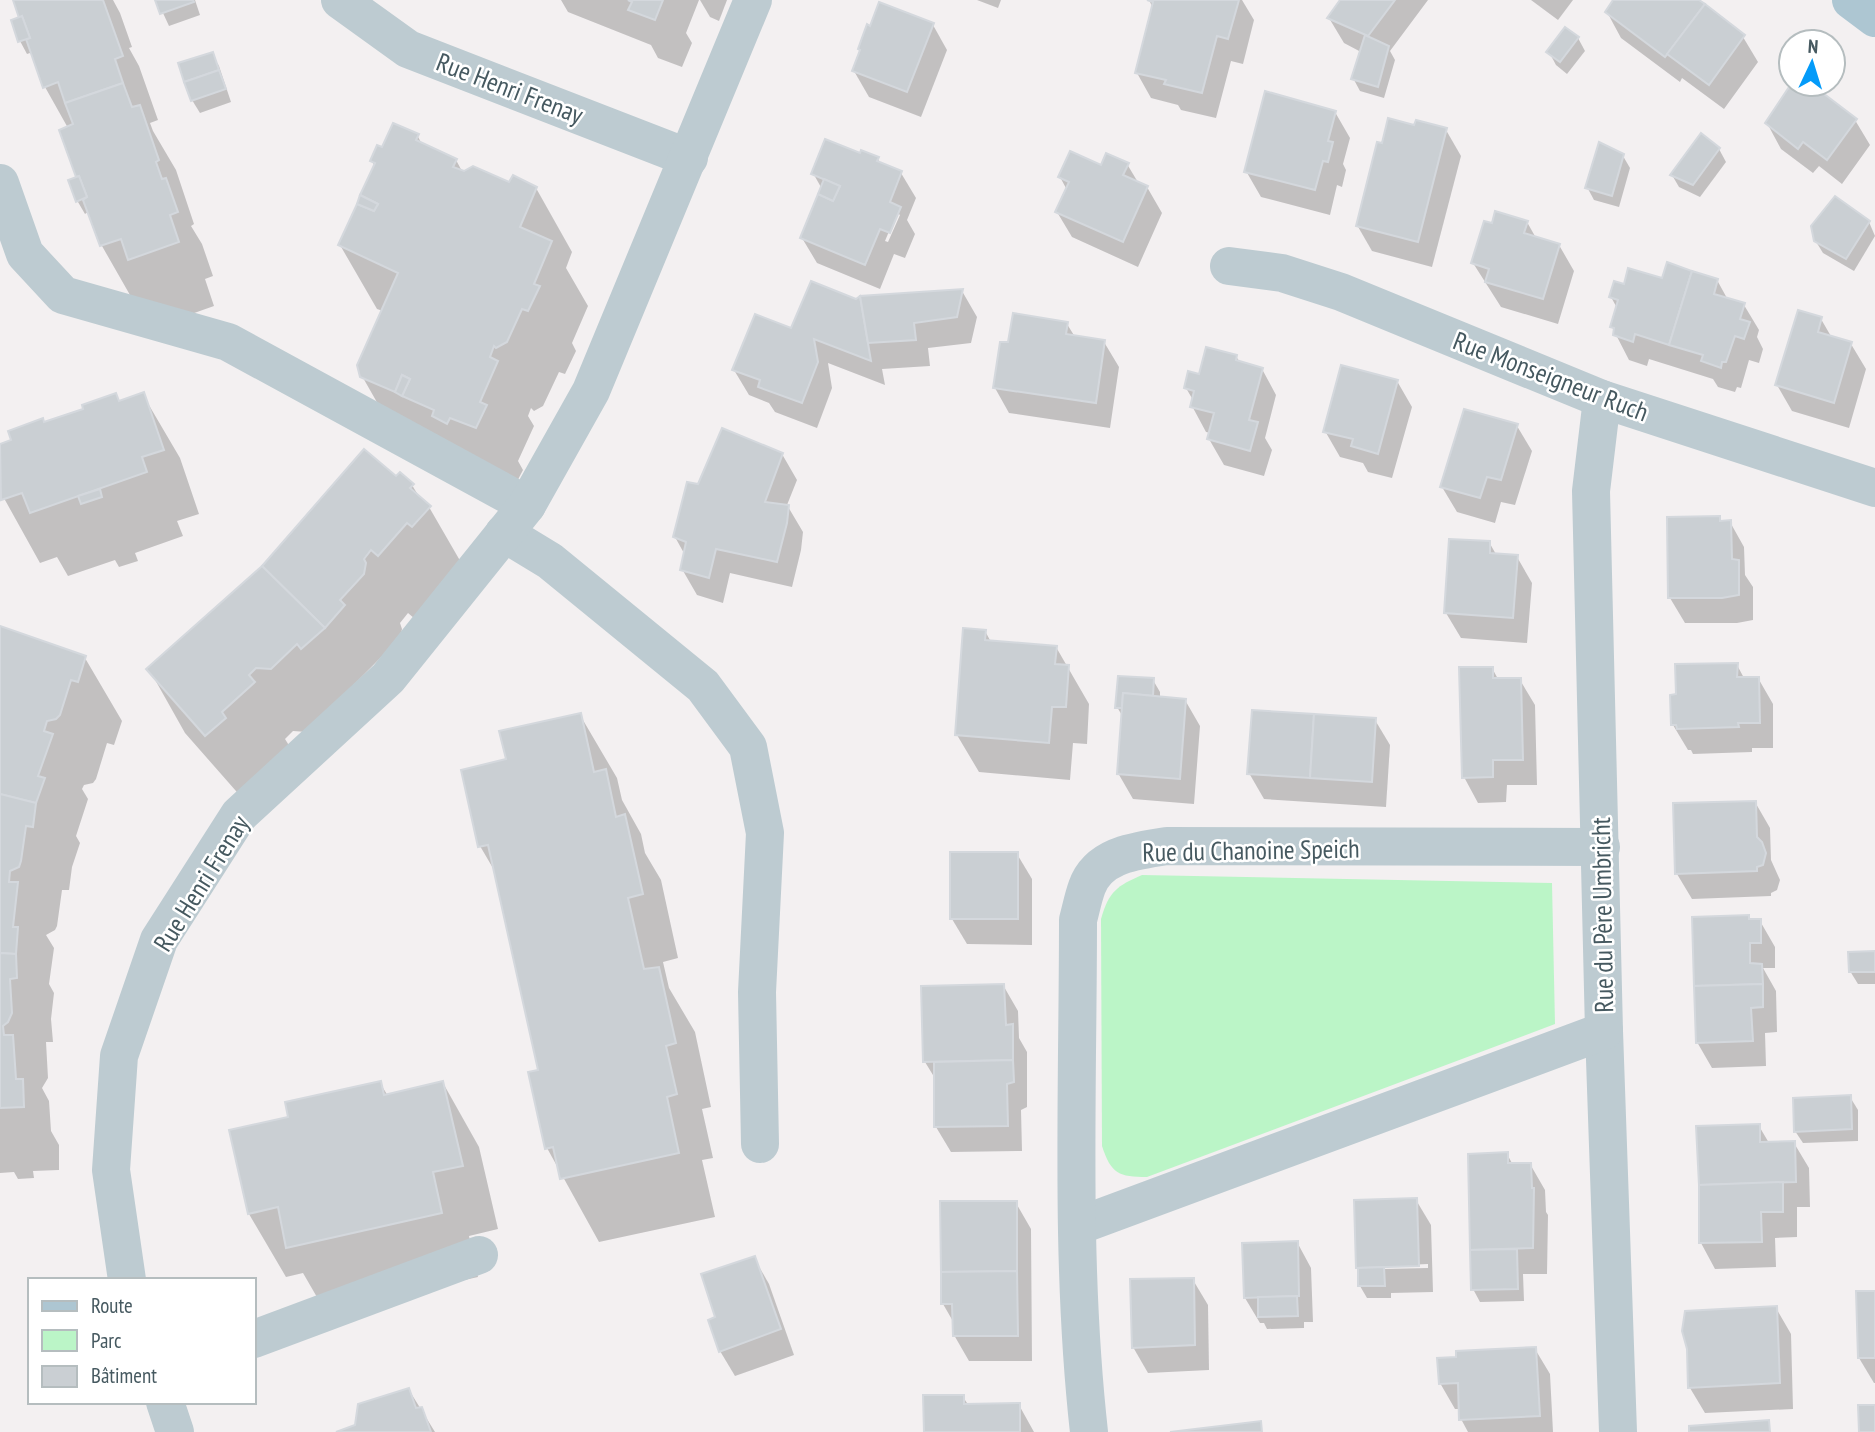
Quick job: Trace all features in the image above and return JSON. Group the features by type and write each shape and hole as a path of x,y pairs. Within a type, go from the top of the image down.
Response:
{"main road":[{"path":"1851,0 1875,18"}],"street":[{"name":"Rue Henri Frenay","path":"340,0 408,49 690,158"},
{"name":"Rue Henri Frenay","path":"127,1278 111,1170 119,1056 159,940 239,816 388,678 516,519 591,391 690,158 753,0"},
{"path":"0,183 25,254 63,295 228,342 516,519 550,561 703,686 748,747 765,832 757,992 760,1144"},
{"name":"Rue Monseigneur Ruch","path":"1229,266 1282,273 1342,292 1602,399 1875,488"},
{"name":"Rue du Père Umbricht","path":"1602,399 1591,491 1604,1031 1618,1432"},
{"name":"Rue du Chanoine Speich","path":"1089,1432 1081,1362 1078,1226 1078,920 1087,884 1105,863 1129,852 1167,846 1601,847"},
{"path":"1078,1226 1604,1031"},
{"path":"256,1338 479,1255"},
{"path":"166,1404 175,1432"}],"green space":[{"path":"1142,875 1552,883 1555,1024 1147,1177 1123,1175 1109,1163 1102,1146 1101,919 1107,902 1115,891"}],"building":[{"path":"13,0 103,0 123,56 115,59 123,83 65,103 58,82 43,88 26,39 30,38"},
{"path":"155,0 193,0 194,2 160,14"},
{"path":"628,0 663,0 655,20 628,10 632,2"},
{"path":"1147,0 1239,0 1228,39 1217,36 1202,93 1164,84 1166,80 1135,73 1153,2"},
{"path":"1340,0 1395,0 1368,36 1327,18"},
{"path":"1613,0 1699,0 1705,4 1665,57 1605,12"},
{"path":"879,2 934,23 907,92 852,71 867,24 870,26"},
{"path":"1705,4 1745,35 1709,85 1667,54"},
{"path":"22,16 30,38 18,42 11,20"},
{"path":"1565,27 1579,37 1560,62 1546,52"},
{"path":"1365,35 1389,46 1378,87 1351,79"},
{"path":"213,52 219,70 184,82 178,63"},
{"path":"219,70 226,89 191,101 184,82"},
{"path":"123,83 132,107 140,105 159,160 156,162 162,179 166,178 178,212 170,215 179,242 128,260 121,239 100,246 83,200 87,197 79,176 76,177 59,130 73,124 65,103"},
{"path":"1265,91 1336,111 1328,141 1333,142 1328,162 1323,161 1315,190 1244,172"},
{"path":"1782,98 1829,98 1857,119 1827,160 1803,142 1798,149 1765,123"},
{"path":"1388,118 1414,125 1416,120 1447,128 1418,242 1356,226 1377,142 1382,143"},
{"path":"393,123 419,134 416,140 457,159 453,167 464,171 473,166 509,182 513,175 537,187 520,227 552,241 534,284 540,286 528,311 522,309 507,342 496,348 494,346 490,357 498,361 480,402 487,405 476,428 450,418 447,424 432,416 434,410 402,396 410,379 402,375 395,392 360,377 357,365 398,273 338,245 357,204 374,211 378,204 360,195 375,163 370,161 377,145 382,147"},
{"path":"1701,133 1720,148 1693,185 1670,175"},
{"path":"825,139 860,153 861,150 879,157 877,161 902,171 890,202 901,207 890,233 880,229 865,265 800,238 818,194 833,201 840,186 811,174"},
{"path":"1599,142 1624,154 1612,196 1585,188"},
{"path":"1070,151 1101,165 1106,153 1129,163 1123,175 1148,186 1123,242 1055,212 1069,182 1058,177"},
{"path":"79,176 87,197 76,202 68,180"},
{"path":"824,179 840,186 833,201 818,194"},
{"path":"360,195 378,204 374,211 357,204"},
{"path":"1835,196 1870,221 1846,259 1814,241 1811,226"},
{"path":"1495,211 1528,221 1524,233 1560,244 1543,299 1485,282 1489,269 1471,263 1484,221 1492,223"},
{"path":"1667,262 1692,271 1669,345 1635,334 1633,342 1613,335 1614,328 1610,327 1618,300 1609,297 1614,281 1624,284 1628,268 1662,278"},
{"path":"1692,271 1718,279 1714,294 1745,303 1740,319 1750,322 1744,339 1735,336 1726,362 1722,362 1721,368 1701,361 1703,355 1669,345"},
{"path":"811,281 856,299 860,296 871,361 814,339 818,362 802,403 758,387 760,380 732,370 755,314 791,328"},
{"path":"963,289 957,317 914,323 916,340 868,343 860,296"},
{"path":"1798,310 1822,317 1818,332 1852,342 1834,403 1775,385"},
{"path":"1013,313 1068,322 1066,334 1105,340 1096,403 993,388 1000,342 1008,342"},
{"path":"1206,347 1237,355 1236,360 1263,368 1249,420 1258,422 1250,451 1207,439 1214,413 1190,407 1194,391 1184,388 1188,371 1199,374"},
{"path":"1341,365 1398,380 1378,454 1351,446 1353,439 1323,432"},
{"path":"402,375 410,379 402,396 395,392"},
{"path":"144,392 164,450 142,457 147,472 30,513 22,493 1,500 0,444 11,440 8,431 43,418 44,422 83,409 82,405 116,393 119,401"},
{"path":"1464,409 1518,424 1501,480 1487,477 1480,498 1440,487"},
{"path":"722,428 783,453 765,502 789,505 777,562 716,549 709,578 680,570 686,542 673,537 687,482 698,484"},
{"path":"364,449 396,476 400,472 414,484 410,488 431,506 412,527 407,523 378,556 371,550 364,559 364,574 340,600 345,605 325,628 262,566"},
{"path":"100,489 102,497 81,504 78,496"},
{"path":"1720,516 1720,521 1731,520 1732,559 1739,560 1739,595 1722,598 1668,598 1667,517"},
{"path":"1449,539 1490,541 1490,553 1518,555 1513,618 1444,613"},
{"path":"262,566 325,628 301,649 297,644 271,669 256,668 249,675 255,682 222,712 226,718 205,736 146,669"},
{"path":"0,626 86,656 78,682 71,680 60,715 47,721 44,731 53,734 38,776 45,778 36,803 0,794"},
{"path":"963,628 986,630 985,640 1057,646 1055,664 1069,665 1066,707 1052,707 1049,743 955,735"},
{"path":"1738,663 1737,677 1759,677 1760,723 1738,723 1739,727 1677,729 1676,725 1671,725 1670,695 1676,694 1675,664"},
{"path":"1459,667 1493,667 1493,678 1521,678 1523,760 1493,760 1493,777 1462,778"},
{"path":"1118,676 1154,678 1153,696 1123,693 1122,708 1115,708"},
{"path":"1123,693 1186,699 1180,779 1117,774"},
{"path":"1252,710 1314,714 1310,778 1247,774"},
{"path":"581,713 594,772 606,769 616,817 625,814 643,894 628,898 644,969 659,967 676,1043 666,1046 677,1094 667,1097 679,1153 560,1179 553,1147 545,1149 528,1072 538,1070 488,845 478,847 461,770 506,759 499,731"},
{"path":"1314,714 1376,718 1372,782 1310,778"},
{"path":"0,794 36,803 33,827 26,826 19,867 10,871 9,882 18,882 13,927 18,927 16,954 0,953"},
{"path":"1756,801 1757,837 1766,853 1763,865 1757,867 1757,871 1675,874 1673,803"},
{"path":"950,852 1018,852 1018,919 950,919"},
{"path":"1749,915 1749,919 1761,919 1761,943 1750,943 1750,963 1762,964 1763,984 1694,986 1692,917"},
{"path":"1875,951 1875,972 1849,972 1848,952"},
{"path":"0,953 16,954 17,978 10,979 12,1013 3,1026 4,1035 13,1035 16,1079 23,1079 24,1107 0,1108"},
{"path":"1004,984 1006,1025 1013,1024 1013,1060 923,1062 921,986"},
{"path":"1763,984 1763,1007 1751,1008 1753,1041 1696,1043 1694,986"},
{"path":"1013,1060 1014,1082 1007,1084 1008,1126 934,1127 934,1062"},
{"path":"381,1081 384,1095 443,1081 463,1166 433,1172 442,1213 286,1248 278,1207 248,1214 229,1130 288,1117 285,1102"},
{"path":"1851,1095 1852,1129 1794,1132 1793,1098"},
{"path":"1760,1124 1760,1142 1795,1141 1796,1182 1699,1185 1696,1126"},
{"path":"1508,1152 1508,1163 1531,1163 1534,1188 1533,1248 1470,1250 1468,1154"},
{"path":"1783,1182 1783,1212 1761,1212 1762,1242 1699,1243 1699,1185"},
{"path":"1417,1198 1419,1266 1356,1268 1354,1200"},
{"path":"940,1201 1017,1201 1017,1271 941,1272"},
{"path":"1298,1241 1299,1296 1244,1298 1242,1243"},
{"path":"1517,1249 1518,1289 1471,1290 1470,1250"},
{"path":"755,1256 781,1329 719,1352 708,1320 715,1317 701,1274"},
{"path":"1384,1267 1385,1286 1358,1286 1358,1268"},
{"path":"1017,1271 1018,1336 953,1336 952,1304 941,1304 941,1272"},
{"path":"1194,1278 1195,1345 1132,1348 1130,1279"},
{"path":"1856,1291 1875,1291 1875,1358 1858,1358"},
{"path":"1297,1296 1298,1316 1258,1317 1258,1297"},
{"path":"1777,1306 1780,1383 1688,1388 1687,1349 1682,1331 1685,1311"},
{"path":"1536,1347 1540,1416 1459,1420 1458,1383 1439,1384 1437,1358 1456,1357 1456,1351"},
{"path":"409,1388 416,1408 422,1407 431,1432 336,1432 355,1425 358,1404"},
{"path":"923,1395 964,1395 964,1404 1020,1403 1020,1432 924,1432"},
{"path":"1858,1405 1875,1405 1875,1432 1859,1432"},
{"path":"1769,1420 1770,1432 1689,1432 1689,1426"},
{"path":"1261,1421 1262,1432 1170,1432"}]}
